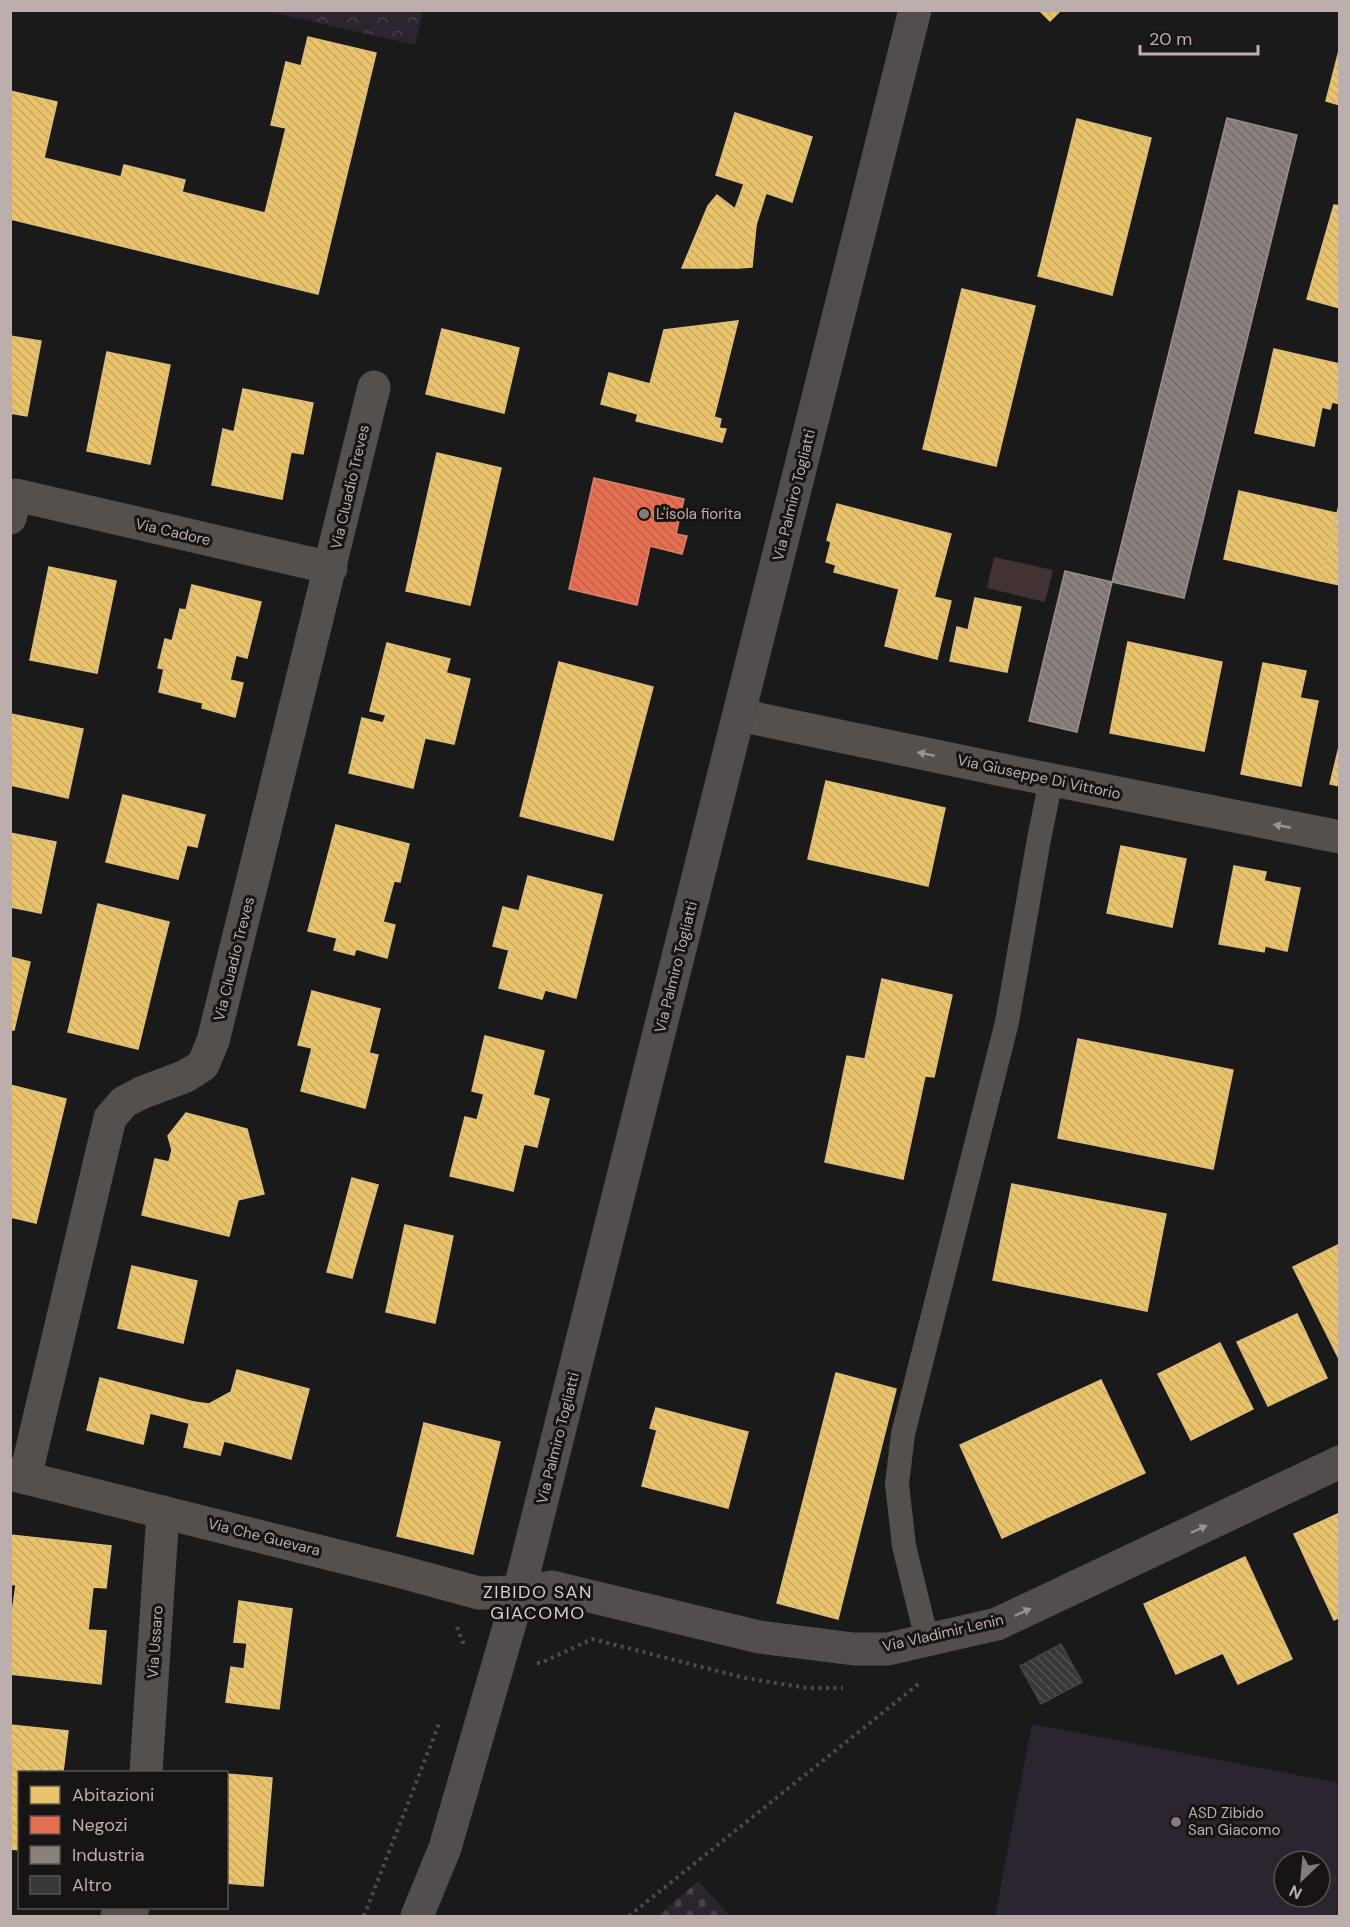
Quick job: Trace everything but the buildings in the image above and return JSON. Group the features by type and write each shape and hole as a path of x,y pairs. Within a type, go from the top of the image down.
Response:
{"street":[{"name":"Via Palmiro Togliatti","path":"417,1917 446,1848 519,1592 915,10"},
{"name":"Via Cluadio Treves","path":"18,1476 110,1118 124,1102 186,1076 203,1065 213,1041 374,387"},
{"name":"Via Cadore","path":"12,502 331,568"},
{"name":"Via Giuseppe Di Vittorio","path":"739,715 1340,837"},
{"name":"Via Vladimir Lenin","path":"519,1592 552,1587 759,1637 854,1649 888,1649 997,1624 1340,1462"},
{"name":"Via Che Guevara","path":"18,1476 479,1593 519,1592"},
{"name":"Via Ussaro","path":"146,1771 163,1512"},
{"path":"117,1917 131,1909"}],"lane":[{"path":"927,1640 904,1546 897,1484 903,1434 1007,1022 1051,780"}],"path":[{"path":"500,1657 541,1663 592,1639 745,1678 807,1688 854,1688"},
{"path":"629,1917 921,1682 910,1684"},
{"path":"364,1917 442,1718"}],"green space":[{"path":"266,11 423,11 415,45"},
{"name":"ASD Zibido San Giacomo","path":"1032,1724 1339,1783 1339,1916 995,1916"},
{"path":"698,1881 730,1916 658,1916"}],"shaded area":[{"path":"994,557 1053,570 1045,602 987,588"}],"place":[{"name":"L'isola fiorita","path":"644,514"},
{"name":"ASD Zibido San Giacomo","path":"1176,1822"}],"district":[{"name":"ZIBIDO SAN GIACOMO","path":"538,1602"}]}
